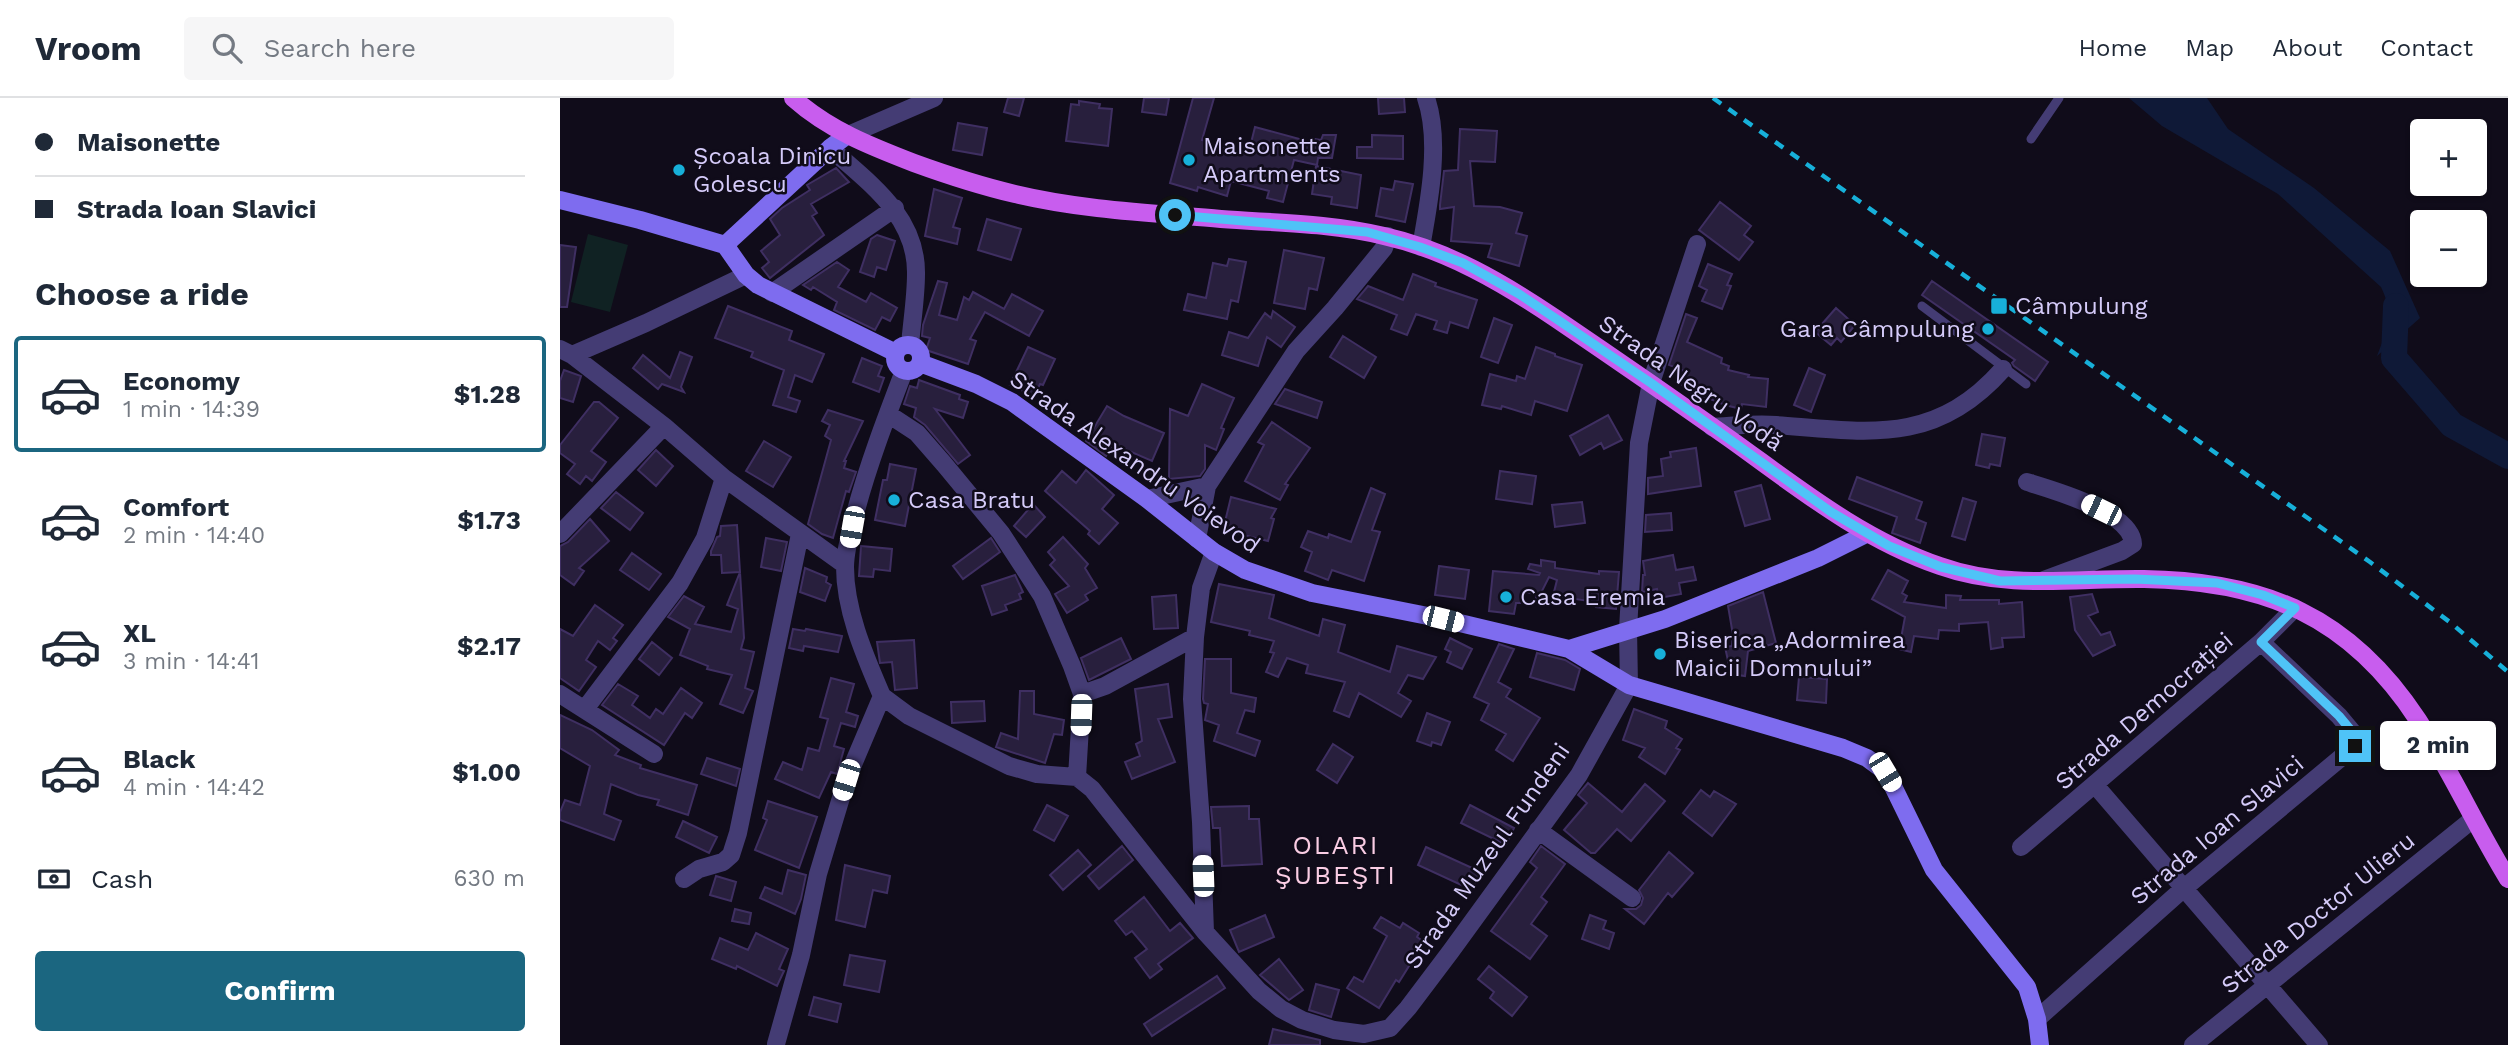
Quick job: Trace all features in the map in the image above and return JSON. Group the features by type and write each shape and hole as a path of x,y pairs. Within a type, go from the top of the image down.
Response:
{"main road":[{"name":"Strada Negru Vodă","path":"793,98 813,115 846,136 966,180 1015,194 1056,202 1150,213 1343,229 1388,236 1463,263 1519,294 1866,534 1889,546 1963,573 2000,581 2194,581 2240,588 2295,608 2340,635 2382,673 2417,720 2508,879"},
{"path":"725,245 846,136"},
{"path":"560,201 640,220 725,245 746,275 772,293 903,349 917,348 921,355 912,367"},
{"name":"Strada Alexandru Voievod","path":"912,367 976,384 1012,402 1147,499 1214,552 1245,570 1312,593 1443,619 1569,649"},
{"path":"1569,649 1665,619 1818,558 1866,534"},
{"path":"1569,649 1629,685 1843,748 1867,758 1885,772 1934,870 2027,987 2037,1019 2039,1045"}],"street":[{"path":"846,136 933,98"},
{"path":"1420,247 1427,214 1433,141 1431,111 1426,98"},
{"path":"830,148 895,208 912,244 916,272 903,349"},
{"path":"772,293 895,208"},
{"path":"1197,539 1208,485 1296,351 1384,248 1388,236"},
{"path":"1629,685 1628,629 1635,474 1639,443 1651,383 1697,244"},
{"path":"566,352 646,323 746,275"},
{"path":"566,352 664,426 724,478 845,565"},
{"path":"912,367 888,414 865,477 845,565 848,597 858,633 882,696 909,716 1009,766 1037,774 1077,778 1092,789 1205,932"},
{"path":"1712,426 1773,424 1877,432 1903,428 1953,410 1974,398 2003,369"},
{"path":"888,414 917,433 1001,533 1042,596 1082,694 1077,778"},
{"path":"560,534 664,426"},
{"path":"585,709 680,583 705,538 724,478"},
{"path":"2027,482 2101,510 2123,525 2133,538 2133,544 2122,551 2040,581"},
{"path":"1147,499 1208,485"},
{"path":"684,879 699,869 723,862 730,855 738,833 800,534"},
{"path":"1205,932 1192,699 1201,588 1214,552"},
{"name":"Strada Democrației","path":"2021,847 2261,642 2295,608"},
{"path":"1082,694 1105,686 1195,638"},
{"name":"Strada Ioan Slavici","path":"2037,1019 2183,889 2355,746 2354,734 2339,716 2261,642"},
{"name":"Strada Muzeul Fundeni","path":"1205,932 1259,991 1281,1009 1302,1020 1334,1030 1364,1034 1390,1028 1408,1008 1579,775 1629,685"},
{"path":"560,694 654,754"},
{"path":"776,1044 801,955 818,874 846,780 882,696"},
{"path":"2095,785 2319,1045"},
{"name":"Strada Doctor Ulieru","path":"2193,1045 2473,819"},
{"path":"1538,830 1632,898"}],"lane":[{"path":"2031,139 2059,98"},
{"path":"1922,306 2026,384"}],"shaded area":[{"path":"588,234 628,245 610,312 571,302"}],"water":[{"path":"2129,98 2207,98 2228,129 2314,188 2390,251 2420,318 2377,356 2389,314 2381,287 2278,194 2162,126"}],"building":[{"path":"1008,98 1024,98 1019,116 1004,112"},
{"path":"1144,98 1169,98 1166,115 1142,112"},
{"path":"1193,98 1214,98 1202,140 1210,144 1248,155 1255,127 1314,143 1314,139 1321,140 1323,135 1336,135 1332,158 1318,158 1317,165 1294,160 1283,202 1267,198 1269,191 1231,181 1227,196 1198,187 1197,191 1170,183"},
{"path":"1378,98 1404,98 1405,112 1379,114"},
{"path":"1079,101 1112,109 1108,146 1066,141 1071,104 1079,105"},
{"path":"958,123 987,128 982,155 953,150"},
{"path":"1460,129 1497,131 1495,162 1470,161 1474,206 1500,207 1522,213 1516,233 1527,236 1519,266 1488,257 1492,244 1451,241 1454,207 1440,209 1440,205 1444,171 1458,170"},
{"path":"1372,135 1403,136 1403,159 1357,158 1357,147 1372,147"},
{"path":"1316,166 1361,175 1357,208 1331,204 1332,197 1312,194"},
{"path":"836,168 849,182 811,204 817,213 812,216 824,235 770,278 762,268 769,262 761,251 780,235 770,219 810,190 807,185"},
{"path":"1395,181 1413,184 1405,222 1376,216 1381,188 1393,190"},
{"path":"934,189 962,198 953,227 960,229 957,244 925,236"},
{"path":"1720,202 1751,226 1744,235 1753,242 1739,260 1699,230"},
{"path":"987,219 1021,229 1011,260 978,250"},
{"path":"877,235 895,241 886,270 877,267 874,277 860,272 871,239"},
{"path":"560,245 576,247 567,307 560,307"},
{"path":"1284,250 1324,258 1317,290 1309,288 1305,309 1274,303"},
{"path":"1229,259 1246,262 1238,302 1231,300 1227,319 1184,310 1188,294 1206,298 1213,263 1227,266"},
{"path":"837,262 849,270 838,287 866,302 871,293 897,308 890,321 882,317 875,330 834,310 837,302 813,287 811,290 803,285"},
{"path":"1708,264 1732,274 1727,285 1731,286 1722,309 1702,301 1707,290 1699,286"},
{"path":"1413,274 1436,283 1435,286 1477,300 1468,328 1450,322 1447,333 1434,329 1437,321 1416,314 1407,335 1391,329 1397,315 1357,299 1368,286 1403,300"},
{"path":"938,281 947,283 939,315 957,320 964,297 969,300 973,292 1004,309 1012,294 1043,311 1029,336 985,312 970,339 976,341 968,364 926,350 930,338 922,336 923,325"},
{"name":"Gara Câmpulung","path":"1932,281 2048,362 2035,381 2014,366 2012,363 2015,360 1922,295"},
{"path":"728,306 792,331 789,340 824,354 812,382 795,375 788,397 800,401 796,412 773,405 784,370 751,357 753,352 715,338"},
{"path":"1836,308 1855,325 1841,342 1837,338 1831,345 1815,332"},
{"path":"1273,311 1295,327 1281,347 1267,337 1258,366 1222,355 1229,332 1248,338 1265,313 1271,318"},
{"path":"1686,314 1697,318 1687,342 1722,358 1721,363 1729,366 1728,370 1749,375 1748,377 1768,379 1766,407 1742,404 1741,409 1725,405 1676,382 1682,370 1669,365"},
{"path":"1494,318 1512,325 1498,363 1481,357"},
{"path":"1343,336 1376,357 1364,378 1330,357"},
{"path":"1028,347 1055,359 1043,385 1040,384 1034,396 1010,385"},
{"path":"1536,347 1582,365 1567,411 1535,401 1531,415 1502,406 1501,409 1482,405 1490,374 1516,381 1517,376 1525,379"},
{"path":"680,352 692,357 681,387 684,392 662,384 658,389 633,368 643,355 670,378"},
{"path":"862,358 882,366 878,376 884,378 879,392 853,382"},
{"path":"1809,368 1825,375 1811,412 1794,405"},
{"path":"564,370 581,376 573,402 560,398 560,381"},
{"path":"919,380 960,395 959,399 968,402 963,418 935,409 970,455 958,464 925,425 914,417 916,408 904,404 910,386 917,388"},
{"path":"1202,384 1234,398 1221,428 1224,429 1216,450 1205,445 1205,469 1200,476 1169,479 1170,409 1188,416"},
{"path":"1285,389 1322,402 1317,418 1275,404"},
{"path":"594,402 599,402 618,418 591,451 606,462 592,481 586,476 580,484 567,474 575,464 560,453 560,445"},
{"path":"1107,406 1164,433 1152,461 1113,444 1106,456 1086,441"},
{"path":"828,410 863,421 844,461 844,468 856,472 849,492 846,491 833,538 808,524 831,440 825,436 830,425 822,421"},
{"path":"1608,415 1622,440 1604,449 1601,443 1580,455 1570,436"},
{"path":"1272,422 1310,448 1285,484 1288,485 1280,500 1245,481 1264,445 1258,442"},
{"path":"1982,434 2005,438 2000,466 1990,464 1989,468 1976,465"},
{"path":"764,441 791,457 773,487 746,471"},
{"path":"1696,448 1701,486 1648,494 1648,478 1663,476 1661,459 1671,457 1670,452"},
{"path":"656,450 673,466 656,486 638,470"},
{"name":"Casa Bratu","path":"890,464 916,469 905,526 875,520 883,480 887,480"},
{"path":"1086,470 1114,495 1102,509 1118,523 1099,544 1088,534 1090,531 1045,491 1062,471 1076,483"},
{"path":"1500,471 1536,476 1532,504 1496,499"},
{"path":"1857,477 1922,502 1916,519 1926,523 1920,543 1892,533 1897,517 1849,499"},
{"path":"1761,485 1770,519 1745,526 1735,492"},
{"path":"1371,488 1385,494 1372,530 1380,532 1364,581 1332,570 1328,580 1305,571 1312,552 1301,547 1308,531 1328,538 1329,534 1351,542"},
{"path":"616,492 643,513 630,530 601,508"},
{"path":"1231,497 1276,509 1271,518 1274,519 1268,541 1223,530"},
{"path":"1963,498 1976,502 1965,540 1952,536"},
{"path":"1582,502 1585,523 1555,527 1552,505"},
{"path":"1033,504 1045,517 1026,537 1014,526"},
{"path":"1671,513 1672,530 1645,532 1646,515"},
{"path":"590,519 609,541 579,568 584,571 574,585 560,575 560,546 568,542"},
{"path":"737,525 740,572 722,573 721,555 711,555 711,551 720,536 721,526"},
{"path":"1063,537 1088,564 1085,568 1097,588 1085,595 1088,600 1067,613 1055,594 1069,586 1050,565 1055,560 1048,552"},
{"path":"766,538 787,542 781,571 761,567"},
{"path":"991,538 1000,552 963,579 953,566"},
{"path":"861,546 892,549 890,571 874,569 873,577 859,576"},
{"path":"632,553 661,574 649,590 620,570"},
{"path":"1673,555 1676,570 1693,567 1696,580 1679,583 1681,594 1659,598 1657,589 1642,592 1645,575 1643,561"},
{"path":"1541,560 1555,562 1555,568 1599,574 1599,571 1619,572 1616,609 1596,607 1597,602 1553,596 1557,580 1549,577 1538,599 1537,594 1522,592 1521,603 1516,603 1514,614 1489,611 1493,571 1539,575 1540,573 1528,569 1530,564 1541,566"},
{"path":"1439,566 1469,570 1465,599 1435,595"},
{"path":"805,568 827,577 826,582 831,585 825,601 800,592"},
{"path":"1888,570 1908,581 1902,593 1907,596 1904,602 1946,608 1946,595 1961,596 1960,600 1999,600 1999,604 2022,602 2024,637 2002,638 2003,647 1991,649 1988,622 1959,624 1959,631 1939,630 1938,639 1914,636 1911,652 1899,649 1905,617 1872,599"},
{"path":"740,572 744,638 741,649 754,652 745,688 753,691 743,713 720,704 732,675 707,669 708,666 680,655 690,629 668,617 684,596 704,607 695,624 731,632 738,609 727,605"},
{"path":"1015,575 1023,592 1019,594 1021,599 1005,605 1007,610 992,615 982,586"},
{"path":"1219,584 1274,595 1269,618 1319,636 1323,619 1345,625 1338,652 1390,672 1397,646 1436,657 1423,679 1408,675 1398,693 1411,701 1401,717 1359,693 1349,717 1334,711 1345,682 1306,673 1308,665 1287,658 1278,677 1266,672 1274,653 1270,652 1274,641 1249,635 1250,631 1211,622"},
{"path":"1763,592 1776,643 1748,651 1745,676 1731,674 1725,647 1732,646 1733,635 1728,606"},
{"path":"2092,594 2098,612 2088,616 2101,635 2110,632 2115,645 2093,656 2075,630 2070,597"},
{"path":"1176,595 1178,628 1154,629 1152,597"},
{"path":"595,605 623,625 613,638 617,641 610,650 598,641 586,660 596,667 579,691 560,678 560,629 573,636"},
{"path":"793,629 842,636 838,652 804,646 803,651 789,648"},
{"path":"1121,638 1131,659 1089,680 1081,658"},
{"path":"1450,638 1472,649 1462,669 1447,662 1451,652 1445,649"},
{"path":"914,640 917,688 895,690 892,662 880,663 877,642"},
{"path":"652,642 672,658 659,675 639,659"},
{"path":"1499,644 1514,649 1498,682 1511,689 1506,697 1540,718 1513,761 1496,750 1506,734 1481,720 1489,704 1474,697"},
{"path":"1537,653 1565,660 1580,669 1574,690 1530,677"},
{"path":"1205,659 1231,659 1231,693 1256,698 1254,712 1245,710 1237,733 1260,741 1255,756 1214,741 1219,725 1205,720 1208,704 1204,703 1203,699"},
{"path":"1799,677 1827,679 1826,703 1797,700"},
{"path":"831,678 854,684 846,712 858,716 855,727 841,723 834,746 844,749 837,774 831,772 819,798 775,779 783,762 802,770 808,748 819,751 828,719 820,717"},
{"path":"618,684 638,696 632,705 650,718 656,709 663,714 681,688 702,703 692,718 685,713 664,745 602,705"},
{"path":"1168,684 1172,717 1158,719 1175,762 1132,779 1125,762 1140,756 1136,744 1142,741 1135,689"},
{"path":"1020,691 1034,691 1034,714 1064,720 1062,735 1054,734 1045,763 996,747 1001,733 1018,739"},
{"path":"984,701 985,721 952,723 951,702"},
{"path":"1634,709 1667,721 1665,728 1682,739 1676,748 1680,750 1665,774 1639,757 1645,748 1623,740"},
{"path":"1427,713 1450,722 1441,745 1432,742 1431,746 1417,741"},
{"path":"560,715 592,730 619,750 615,755 641,765 640,768 697,785 688,815 657,805 659,800 611,784 604,814 621,821 614,840 560,820 565,800 580,805 590,766 560,748"},
{"path":"1333,744 1353,757 1337,783 1317,770"},
{"path":"707,758 740,769 736,786 701,774"},
{"path":"1588,783 1622,812 1645,784 1665,801 1631,841 1617,829 1595,853 1591,853 1564,830 1587,803 1578,795"},
{"path":"1701,790 1710,797 1714,791 1736,804 1712,836 1683,813"},
{"path":"768,801 817,817 799,868 755,850 767,820 763,818"},
{"path":"1047,805 1068,816 1054,841 1034,830"},
{"path":"1470,805 1514,828 1506,845 1461,823"},
{"path":"1249,806 1249,819 1259,819 1262,864 1222,866 1220,828 1213,828 1211,807"},
{"path":"683,821 717,837 709,853 676,837"},
{"path":"1122,846 1133,860 1099,889 1088,876"},
{"path":"1541,846 1565,864 1541,897 1547,902 1531,924 1547,936 1530,959 1491,931 1537,868 1530,862"},
{"path":"1426,847 1481,872 1472,890 1418,865"},
{"path":"1078,850 1091,865 1063,890 1050,875"},
{"path":"1669,852 1693,873 1672,897 1668,893 1644,924 1625,909 1636,909 1641,905 1643,898 1639,890"},
{"path":"845,865 890,876 887,893 873,890 865,927 836,920"},
{"path":"788,870 806,875 795,914 760,898 765,887 782,894"},
{"path":"716,876 736,882 731,901 710,895"},
{"path":"1144,897 1170,931 1180,923 1193,938 1158,964 1162,969 1150,978 1135,958 1147,949 1132,931 1126,935 1115,921"},
{"path":"735,909 751,913 749,924 732,921"},
{"path":"1265,915 1274,937 1239,952 1230,930"},
{"path":"1590,915 1606,921 1603,929 1614,933 1609,949 1582,939"},
{"path":"1381,917 1400,928 1403,923 1419,933 1417,937 1424,942 1379,1008 1347,988 1354,977 1363,982 1387,936 1374,928"},
{"path":"756,933 788,949 779,969 784,971 777,986 737,966 736,969 712,959 720,938 748,950"},
{"path":"850,955 885,961 879,992 844,985"},
{"path":"1279,959 1303,990 1289,1000 1260,975"},
{"path":"1489,966 1527,997 1512,1016 1490,998 1494,992 1478,979"},
{"path":"1217,976 1225,988 1152,1036 1144,1024"},
{"path":"1316,984 1339,990 1331,1017 1309,1010"},
{"path":"814,997 841,1004 837,1022 809,1015"},
{"path":"1273,1029 1320,1040 1320,1045 1269,1045"}],"waterway":[{"path":"2396,306 2394,358 2452,425 2508,456"}],"railway":[{"path":"1713,98 2370,562 2451,623 2508,672"}],"place":[{"name":"Maisonette Apartments","path":"1189,160"},
{"name":"Școala Dinicu Golescu","path":"679,170"},
{"name":"Câmpulung","path":"1999,306"},
{"name":"Gara Câmpulung","path":"1988,329"},
{"name":"Casa Bratu","path":"894,500"},
{"name":"Casa Eremia","path":"1506,597"},
{"name":"Biserica „Adormirea Maicii Domnului”","path":"1660,654"}],"district":[{"name":"OLARI ŞUBEŞTI","path":"1336,860"}],"route":[{"path":"1175,215 1367,232 1388,236 1463,263 1519,294 1555,318 1831,512 1889,546 1941,567 2000,581 2167,579 2217,583 2263,595 2295,608 2261,642 2339,716 2354,734 2355,746"}]}
